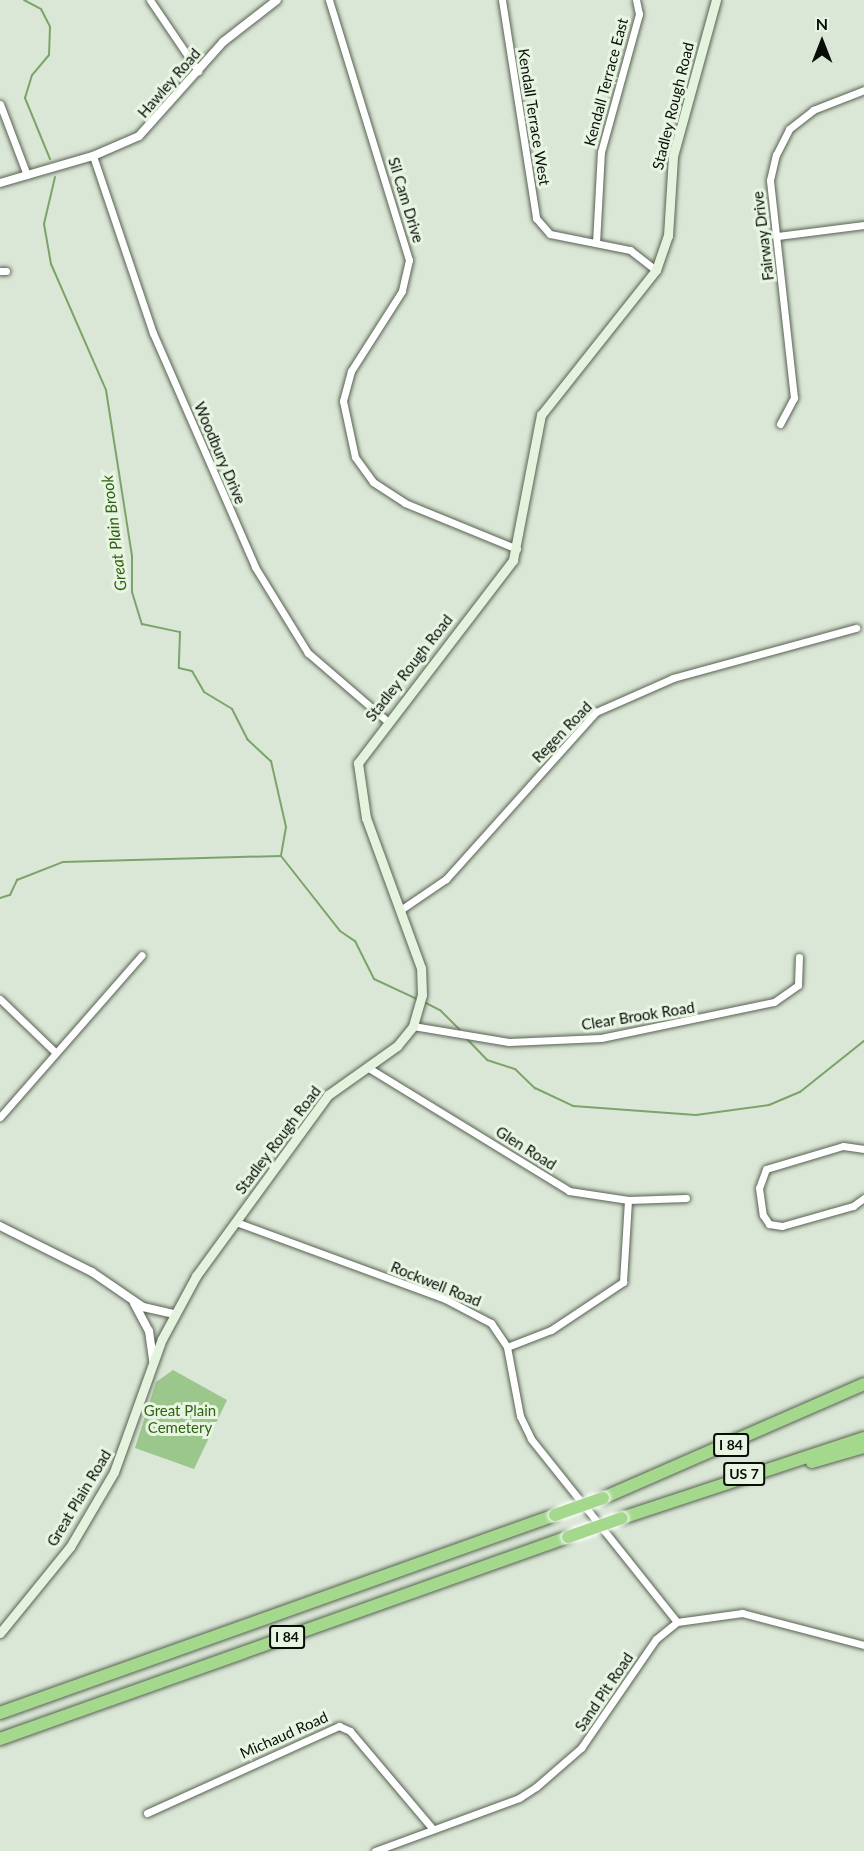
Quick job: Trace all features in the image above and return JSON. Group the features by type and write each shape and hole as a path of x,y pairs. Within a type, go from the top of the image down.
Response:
{"highway":[{"name":"I 84","path":"2,1712 603,1498 862,1385"},
{"name":"US 7","path":"624,1517 864,1438"},
{"name":"I 84","path":"3,1738 624,1517 864,1447"}],"main road":[{"name":"Stadley Rough Road","path":"173,1314 328,1095 398,1046 413,1026 422,995 421,968 358,780 363,751 518,550 542,416 656,270 668,236 673,156 714,0"},
{"name":"Great Plain Road","path":"0,1633 70,1546 114,1472 153,1361 173,1314"}],"street":[{"path":"150,0 198,71"},
{"name":"Hawley Road","path":"0,183 93,156 139,136 242,24 277,0"},
{"name":"Sil Cam Drive","path":"329,0 409,260 402,291 351,371 344,401 354,457 373,482 405,503 518,550"},
{"name":"Kendall Terrace West","path":"502,0 536,218 550,234 596,243"},
{"name":"Kendall Terrace East","path":"596,243 601,152 639,14 636,0"},
{"name":"Fairway Drive","path":"780,424 794,398 770,180 789,129 813,110 864,90"},
{"path":"0,104 27,175"},
{"name":"Woodbury Drive","path":"93,156 153,333 255,567 308,653 387,721"},
{"path":"777,236 864,225"},
{"path":"596,243 630,250 656,270"},
{"name":"Regen Road","path":"402,909 446,879 596,712 673,678 855,628"},
{"path":"0,1117 142,955"},
{"name":"Clear Brook Road","path":"413,1026 471,1038 601,1038 748,1011 774,1002 798,985 798,957"},
{"path":"0,999 55,1052"},
{"name":"Glen Road","path":"367,1067 569,1191 628,1200 686,1198"},
{"path":"864,1149 843,1146 766,1169 759,1188 763,1215 769,1224 782,1226 853,1206 864,1198"},
{"path":"507,1347 551,1330 623,1282 628,1200"},
{"name":"Rockwell Road","path":"236,1222 478,1313 507,1347 520,1416 531,1439 677,1622"},
{"name":"Great Plain Road","path":"0,1226 92,1272 133,1300 173,1314"},
{"name":"Great Plain Road","path":"133,1300 149,1332 153,1361"},
{"path":"677,1622 742,1613 864,1645"},
{"name":"Sand Pit Road","path":"375,1851 430,1827 519,1798 562,1767 602,1723 656,1639 677,1622"},
{"name":"Michaud Road","path":"147,1813 339,1726 350,1731 430,1827"}],"green space":[{"name":"Great Plain Cemetery","path":"173,1370 227,1400 194,1469 135,1448 156,1382"}],"waterway":[{"name":"Great Plain Brook","path":"24,0 41,9 50,27 49,55 32,75 25,98 50,159"},
{"name":"Great Plain Brook","path":"55,177 44,224 51,264 106,390 132,556 132,592 142,624 180,632 179,668 192,671 204,692 232,709 247,739 271,761 286,827 281,855"},
{"path":"0,898 10,895 17,880 63,862 281,856 340,931 355,941 374,979 417,999"},
{"path":"422,1001 440,1010 460,1030"},
{"path":"465,1037 487,1060 515,1069 535,1088 573,1106 696,1115 769,1105 800,1092 864,1041"}]}
